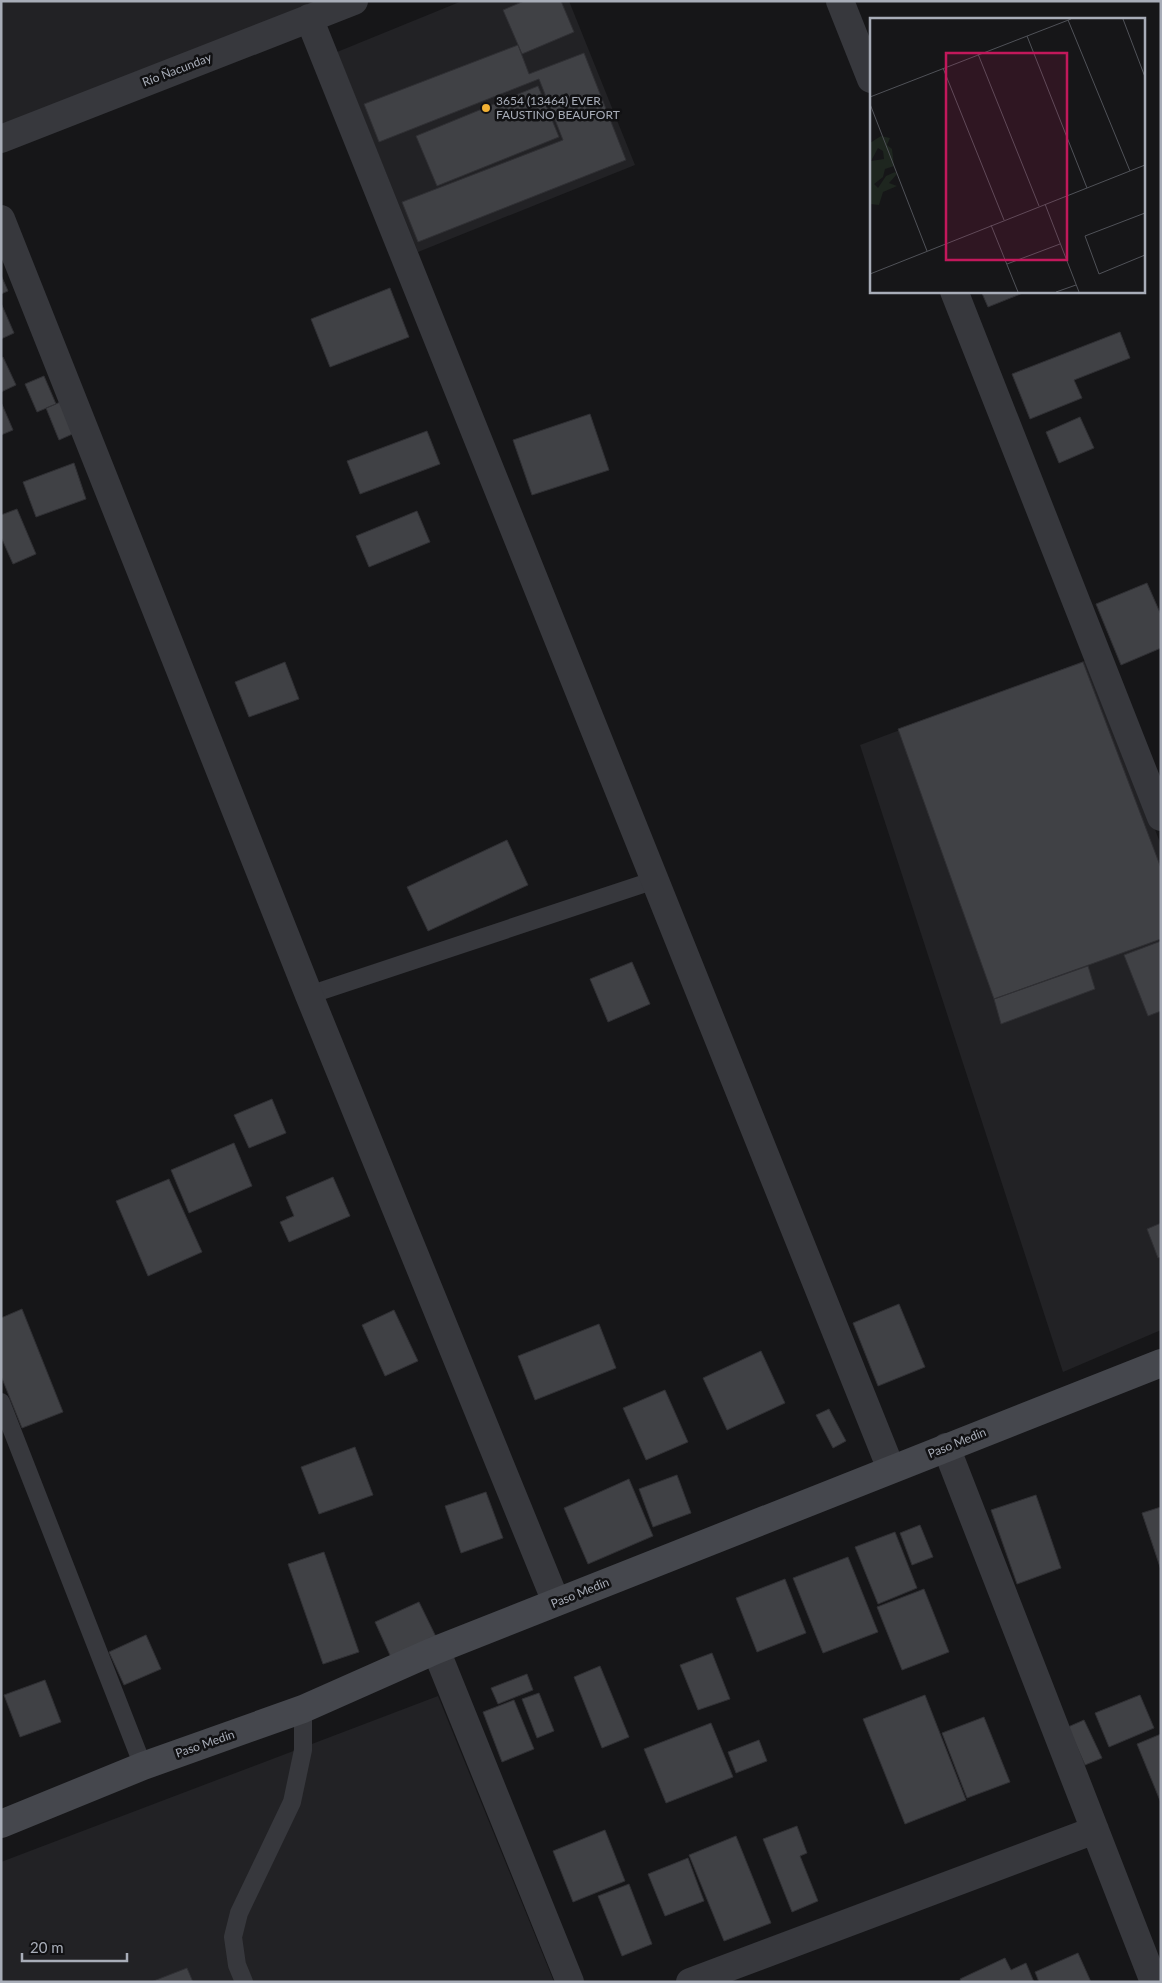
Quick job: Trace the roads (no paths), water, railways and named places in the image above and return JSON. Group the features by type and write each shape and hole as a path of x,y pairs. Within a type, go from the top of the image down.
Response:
{"street":[{"name":"Río Ñacunday","path":"1,139 354,1"},
{"path":"840,1 870,76"},
{"path":"309,18 891,1470"},
{"path":"1,219 309,995 556,1602"},
{"path":"954,292 1161,817"},
{"name":"Paso Medin","path":"1,1824 143,1766 303,1709 436,1650 1161,1363"},
{"path":"946,1447 1154,1982"},
{"path":"436,1650 570,1982"},
{"path":"690,1982 1095,1830"}],"lane":[{"path":"309,995 654,880"},
{"path":"1,1402 143,1766"},
{"path":"244,1982 237,1965 233,1937 239,1913 292,1802 303,1750 303,1709"}],"place":[{"name":"3654 (13464) EVER FAUSTINO BEAUFORT","path":"486,108"}]}
